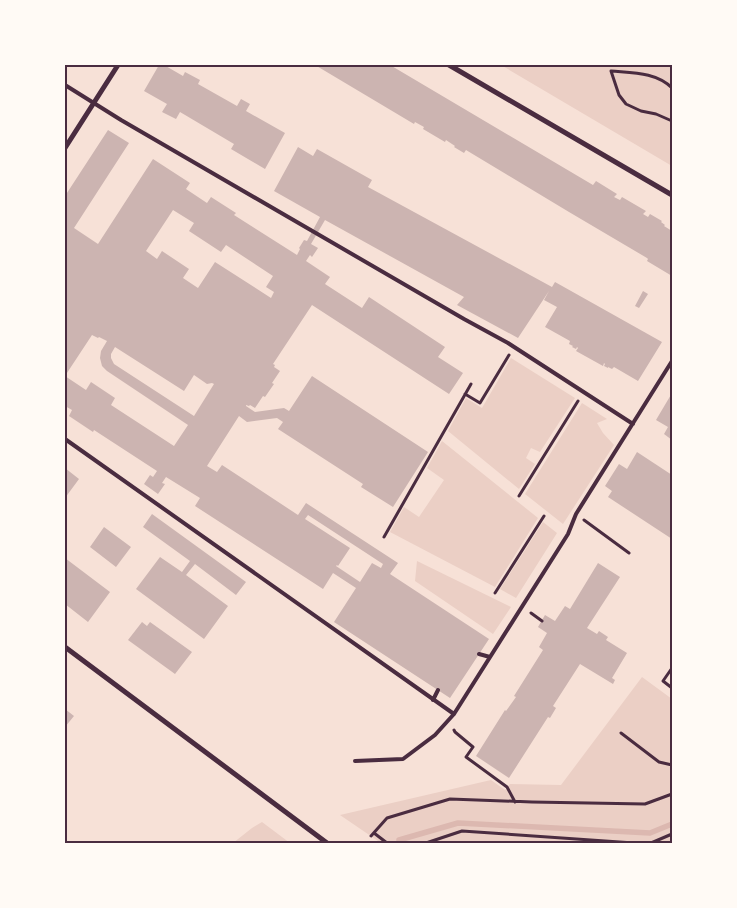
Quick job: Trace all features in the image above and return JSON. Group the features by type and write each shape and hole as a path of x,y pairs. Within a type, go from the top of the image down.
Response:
{"street":[{"path":"65,148 118,65"},
{"path":"449,65 672,195"},
{"path":"65,647 327,843"}],"lane":[{"path":"65,84 120,120 455,314 514,346 632,424"},
{"path":"355,761 403,759 434,735 454,714 568,534 576,514 672,361"},
{"path":"65,439 454,714"},
{"path":"479,654 490,657"},
{"path":"433,700 438,690"}],"path":[{"path":"672,88 666,82 644,74 610,71 618,95 626,104 672,121"},
{"path":"465,394 480,403 514,346"},
{"path":"384,537 471,384"},
{"path":"519,496 584,392"},
{"path":"576,514 629,553"},
{"path":"495,593 544,516"},
{"path":"672,668 663,681 672,688"},
{"path":"454,714 454,732 473,747 466,758 507,787 515,802"},
{"path":"621,733 660,762 672,765"},
{"path":"387,843 372,835 387,818 450,799 645,804 672,794"},
{"path":"426,843 462,832 634,843"},
{"path":"651,843 672,834"}],"shaded area":[{"path":"501,65 672,65 672,166"},
{"path":"511,358 575,398 540,452 531,448 526,458 535,464 519,489 448,431 466,398 482,408"},
{"path":"582,403 607,419 597,423 614,445 563,524 525,494"},
{"path":"442,441 538,518 495,587 390,532 404,507 419,517 444,480 427,468"},
{"path":"543,522 557,533 516,598 500,589"},
{"path":"417,561 511,607 493,634 415,581"},
{"path":"642,677 672,699 672,843 381,843 340,815 491,780 505,790 510,784 561,785"},
{"path":"262,822 290,843 233,843 252,828"}],"building":[{"path":"159,65 164,65 183,76 185,72 200,80 198,84 237,106 241,99 250,104 246,111 285,133 265,169 231,149 234,144 180,112 176,119 162,112 167,104 144,91"},
{"path":"315,65 390,65 593,185 596,181 617,194 614,197 620,200 622,197 646,211 643,214 648,217 650,214 662,221 664,226 672,231 672,276 647,261 647,258 466,150 464,153 446,140 445,142 423,129 424,127 415,122 414,124"},
{"path":"108,130 129,143 74,228 98,244 153,159 190,183 186,189 207,203 211,197 236,213 234,215 297,255 299,248 304,240 307,241 320,217 274,191 298,147 313,156 317,149 372,180 368,187 552,287 555,282 662,342 638,381 614,367 612,369 608,368 604,366 604,363 603,366 576,351 578,348 572,347 569,344 570,341 545,327 557,307 544,300 549,291 518,338 457,305 464,297 325,220 311,244 318,248 312,257 310,255 306,261 330,277 325,284 362,308 369,297 445,347 438,357 463,373 449,394 312,305 273,364 280,371 272,383 274,384 255,408 250,405 246,406 255,412 284,408 289,411 312,376 428,452 393,507 361,487 363,484 278,429 283,422 277,418 247,422 239,416 207,466 217,472 222,465 298,515 306,503 398,563 390,574 489,639 450,698 334,622 356,588 333,573 323,589 195,506 200,498 166,477 162,483 165,484 158,494 144,484 150,475 153,477 157,471 69,416 72,410 65,406 65,376 65,196","holes":["173,210 194,223 189,231 221,252 226,245 273,276 266,287 274,292 271,298 215,262 198,288 183,278 189,269 162,251 157,259 146,251","92,335 107,341 101,351 100,358 102,366 107,371 188,425 174,446 111,405 115,398 91,382 86,390 65,376","115,347 184,391 194,375 207,384 214,384 194,416 114,364 111,354","308,515 383,564 381,568 372,563 360,582 336,566 338,566 350,548 305,519"]},
{"path":"643,291 648,294 639,308 635,306"},
{"path":"672,393 672,440 664,434 668,427 656,420"},
{"path":"637,452 672,475 672,539 608,497 612,491 605,486 619,464 627,469"},
{"path":"65,468 79,479 65,498"},
{"path":"152,514 246,582 236,595 195,564 186,575 228,606 204,639 136,589 160,557 182,572 190,561 143,527"},
{"path":"104,527 131,547 116,567 90,547"},
{"path":"65,558 110,592 88,622 65,604"},
{"path":"598,563 620,577 587,628 597,634 599,631 608,637 606,640 627,653 612,678 615,680 613,684 580,664 553,706 556,708 550,718 548,717 509,778 476,756 505,710 516,697 514,696 543,650 539,647 547,633 538,627 545,615 555,621 565,606 570,609"},
{"path":"142,622 147,626 150,622 192,652 175,674 128,640"},
{"path":"65,709 74,716 65,727"}],"waterway":[{"path":"399,840 458,823 650,833 672,824"}]}
